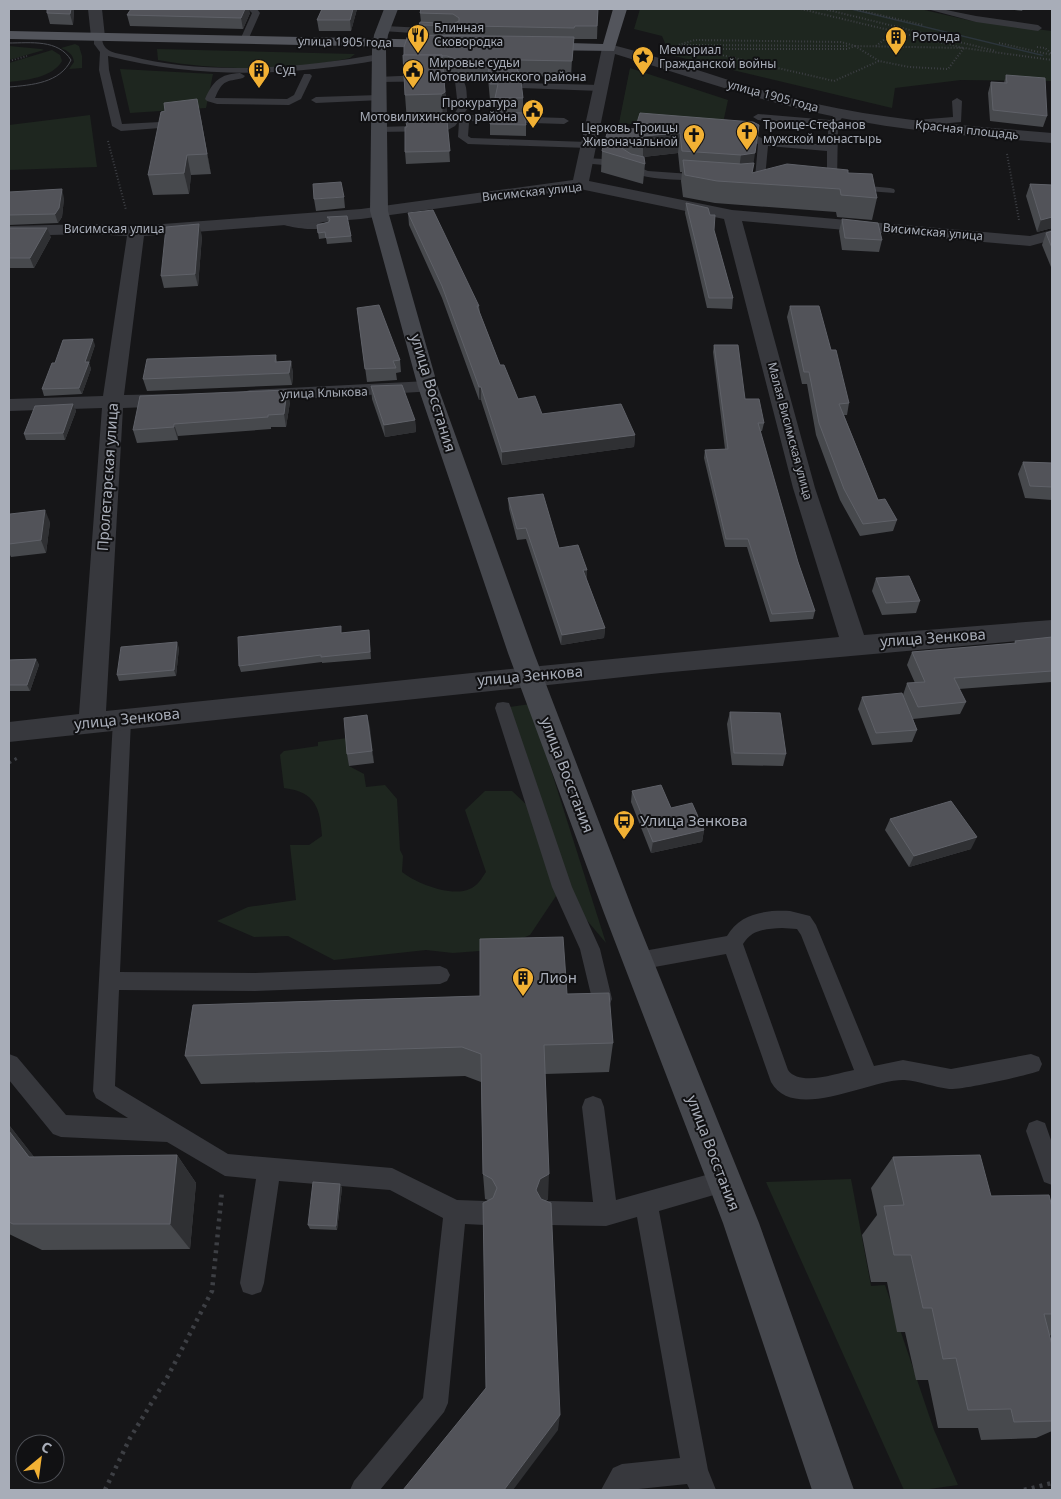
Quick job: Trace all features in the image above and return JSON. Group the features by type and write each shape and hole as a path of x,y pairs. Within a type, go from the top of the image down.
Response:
{"main road":[{"path":"609,48 620,9"},
{"name":"улица 1905 года","path":"9,35 381,43 454,39"},
{"name":"улица 1905 года","path":"524,46 609,48"}],"street":[{"path":"95,9 98,37"},
{"path":"381,43 391,9"},
{"name":"улица Восстания","path":"381,43 379,211 428,387 521,653 532,676 638,961 747,1242 833,1490"},
{"path":"580,184 609,48"},
{"name":"улица 1905 года","path":"609,48 836,118 881,121"},
{"name":"Красная площадь","path":"881,121 1052,138"},
{"name":"Висимская улица","path":"9,231 90,229 131,223 278,220 379,211 580,184 732,215 1030,241 1052,235"},
{"name":"Малая Висимская улица","path":"732,215 804,488 854,644"},
{"name":"Пролетарская улица","path":"92,723 112,402 131,223"},
{"name":"улица Клыкова","path":"228,397 428,387"},
{"path":"9,405 199,398"},
{"name":"улица Зенкова","path":"9,732 428,686 854,644 1052,629"}],"lane":[{"path":"244,40 256,13 252,9"},
{"path":"931,9 976,19 1038,28"},
{"path":"98,37 98,44 104,52 104,70 118,126 121,128 160,125"},
{"path":"307,76 298,97 289,102 217,101 210,99 219,80 226,76 307,76 353,62 381,43"},
{"path":"104,52 152,64 222,69 316,67 353,62"},
{"path":"316,100 448,77 458,79 460,82 463,108 452,124 446,128 379,133"},
{"path":"524,86 600,88"},
{"path":"904,124 958,120 958,101"},
{"path":"758,117 836,118 828,185 890,191"},
{"path":"564,121 469,118 464,122 464,139 468,141 588,145"},
{"path":"379,133 464,132"},
{"path":"723,134 752,137 763,143 832,148"},
{"path":"760,179 763,143"},
{"path":"585,161 604,162"},
{"path":"618,163 635,171 648,174 720,180"},
{"path":"278,220 287,223 323,226"},
{"path":"503,708 562,887 590,949 602,999"},
{"path":"122,720 104,1092 225,1165 392,1179 455,1212 485,1213"},
{"path":"638,961 733,944 745,927 786,918 803,922 809,931 868,1077"},
{"path":"733,944 779,1075 783,1083 793,1088 804,1089 903,1070 951,1079 1031,1064"},
{"path":"110,980 255,982 440,975"},
{"path":"9,1064 61,1126 169,1131"},
{"path":"593,1107 606,1214"},
{"path":"1037,1131 1052,1174"},
{"path":"252,1283 269,1169"},
{"path":"549,1214 606,1214 724,1181"},
{"path":"614,1490 622,1477 699,1480 646,1202"},
{"path":"363,1490 435,1403 455,1212"}],"path":[{"path":"801,9 964,48 1052,60"},
{"path":"824,9 992,49 1000,53"},
{"path":"854,9 918,24"},
{"path":"887,29 900,20"},
{"path":"876,46 896,31"},
{"path":"672,46 695,40 841,42 855,46 879,61 908,67 948,69 964,48"},
{"path":"678,45 964,48"},
{"path":"678,45 834,81 879,61"},
{"path":"696,49 847,49 855,46"},
{"path":"1016,47 1052,55"},
{"path":"107,138 131,223"},
{"path":"1008,158 1021,228"},
{"path":"105,1490 130,1438 168,1376 212,1291 225,1165"},
{"path":"1024,1490 1052,1483"}],"shaded area":[{"path":"640,9 920,9 972,21 1052,31 1052,81 961,80 895,88 892,108 670,55 662,36 634,29"},
{"path":"75,44 79,46 82,56 82,68 69,69 74,62 73,57 61,48"},
{"path":"9,46 41,49 44,50 9,60"},
{"path":"157,49 355,54 350,58 304,65 229,68 180,64 158,60"},
{"path":"52,50 60,55 62,61 58,67 45,75 9,82 9,63"},
{"path":"630,68 728,100 721,132 619,123"},
{"path":"120,69 213,74 206,108 130,113"},
{"path":"90,115 97,167 9,170 9,125"},
{"path":"530,704 606,943 574,905 503,708"},
{"path":"347,738 349,766 364,774 366,787 385,785 397,799 400,850 403,856 402,872 428,886 449,891 469,890 477,884 486,872 465,810 485,791 512,791 528,806 558,893 530,935 492,950 453,953 426,950 334,960 288,936 254,937 217,921 248,907 296,900 290,845 309,845 322,836 321,826 318,810 310,798 303,793 284,788 280,755 284,751 318,746 318,742"},
{"path":"851,1179 871,1286 885,1285 934,1430 958,1485 922,1490 904,1490 766,1182"}],"building":[{"path":"47,9 71,9 70,14 47,13"},
{"path":"131,9 245,9 241,18 127,15"},
{"path":"322,9 353,9 350,20 317,20"},
{"path":"421,9 598,9 597,26 575,26 574,28 419,25 420,22 453,24 459,21 459,18 453,14 420,13"},
{"path":"408,35 574,37 572,61 518,60 519,68 517,70 520,73 523,98 495,98 498,84 490,84 488,62 461,61 442,55 404,55 404,47"},
{"path":"403,55 442,55 445,92 442,94 405,95"},
{"path":"1006,75 1045,78 1047,116 993,110 991,82 1007,83"},
{"path":"197,99 207,154 187,155 184,173 148,175 161,112 165,111 164,103"},
{"path":"493,112 524,113 526,125 490,124"},
{"path":"640,113 753,122 759,125 755,153 741,155 682,151 680,133 643,136 643,146 620,138 612,142 606,137 609,126 635,129"},
{"path":"447,121 450,151 405,152 406,122"},
{"path":"612,142 631,154 644,157 645,164 602,151 603,146"},
{"path":"683,160 741,164 754,163 752,173 787,164 848,170 848,173 872,174 877,198 841,195 840,189 717,181 685,175"},
{"path":"341,182 344,197 314,199 313,184"},
{"path":"1030,184 1052,185 1052,217 1041,220"},
{"path":"62,189 59,208 55,214 9,215 9,192"},
{"path":"686,203 708,208 710,215 715,215 714,230 733,298 709,298"},
{"path":"433,210 479,306 477,306 500,365 504,365 518,399 535,396 542,414 621,404 635,435 502,452 481,387 479,387 442,286 408,213"},
{"path":"347,216 351,236 326,238 325,232 318,233 317,225 329,222 330,219 327,217"},
{"path":"842,219 878,223 882,240 845,238"},
{"path":"199,224 195,274 161,276 166,227"},
{"path":"9,228 47,228 30,258 9,258"},
{"path":"1052,231 1052,248 1046,233"},
{"path":"379,305 400,360 393,361 396,368 365,369 357,308"},
{"path":"790,306 819,306 831,350 836,350 849,403 839,404 878,500 885,499 897,520 863,524 844,489 819,423 809,372 804,372"},
{"path":"93,339 85,362 89,362 79,388 42,389 52,363 55,363 63,340"},
{"path":"714,345 738,345 745,399 759,399 764,423 758,423 798,562 815,611 772,614 748,539 726,539 705,450 728,449"},
{"path":"276,355 275,362 291,361 289,373 143,379 147,359"},
{"path":"402,385 415,420 384,425 371,386"},
{"path":"287,390 284,414 268,415 268,417 174,424 174,427 133,430 140,396"},
{"path":"73,404 63,433 24,434 35,406"},
{"path":"1023,462 1052,463 1052,487 1030,486"},
{"path":"543,494 559,548 578,545 587,570 583,570 605,628 562,635 526,528 517,529 508,498"},
{"path":"45,510 41,540 9,544 10,514"},
{"path":"909,576 920,601 886,603 876,578"},
{"path":"341,626 341,633 369,630 370,652 321,657 321,655 239,666 238,637"},
{"path":"1052,637 1052,671 954,678 966,702 918,707 907,683 925,682 912,652 1016,643 1015,641"},
{"path":"177,642 174,670 117,675 121,647"},
{"path":"36,659 27,685 9,685 9,660"},
{"path":"902,693 917,730 876,733 862,697"},
{"path":"730,712 780,713 786,754 734,753"},
{"path":"367,715 372,751 347,754 344,718"},
{"path":"661,785 671,808 692,803 704,830 653,842 632,791"},
{"path":"951,801 977,837 914,856 890,819"},
{"path":"563,937 567,994 609,993 613,1043 544,1045 549,1174 540,1179 536,1190 541,1199 551,1203 560,1415 504,1490 403,1490 486,1388 483,1203 493,1198 497,1188 492,1179 483,1174 481,1054 462,1047 185,1056 193,1005 480,996 480,939"},
{"path":"9,1131 29,1157 177,1155 170,1224 13,1224 9,1222"},
{"path":"980,1155 991,1196 1049,1195 1052,1207 1052,1314 1044,1314 1052,1345 1052,1421 1014,1422 1011,1409 968,1410 956,1358 943,1359 932,1308 923,1308 911,1255 894,1255 884,1206 904,1205 893,1157"},
{"path":"313,1182 340,1184 336,1226 308,1225"}],"waterway":[{"path":"850,9 1042,55"}],"tram line":[{"path":"9,43 51,45 66,53 71,60 66,68 53,78 36,84 9,87"}],"place":[{"name":"Блинная Сковородка","path":"418,54"},
{"name":"Ротонда","path":"896,56"},
{"name":"Мемориал Гражданской войны","path":"643,76"},
{"name":"Суд","path":"259,89"},
{"name":"Мировые судьи Мотовилихинского района","path":"413,89"},
{"name":"Прокуратура Мотовилихинского района","path":"533,129"},
{"name":"Троице-Стефанов мужской монастырь","path":"747,151"},
{"name":"Церковь Троицы Живоначальной","path":"694,154"},
{"name":"Улица Зенкова","path":"624,840"},
{"name":"Лион","path":"523,997"}]}
